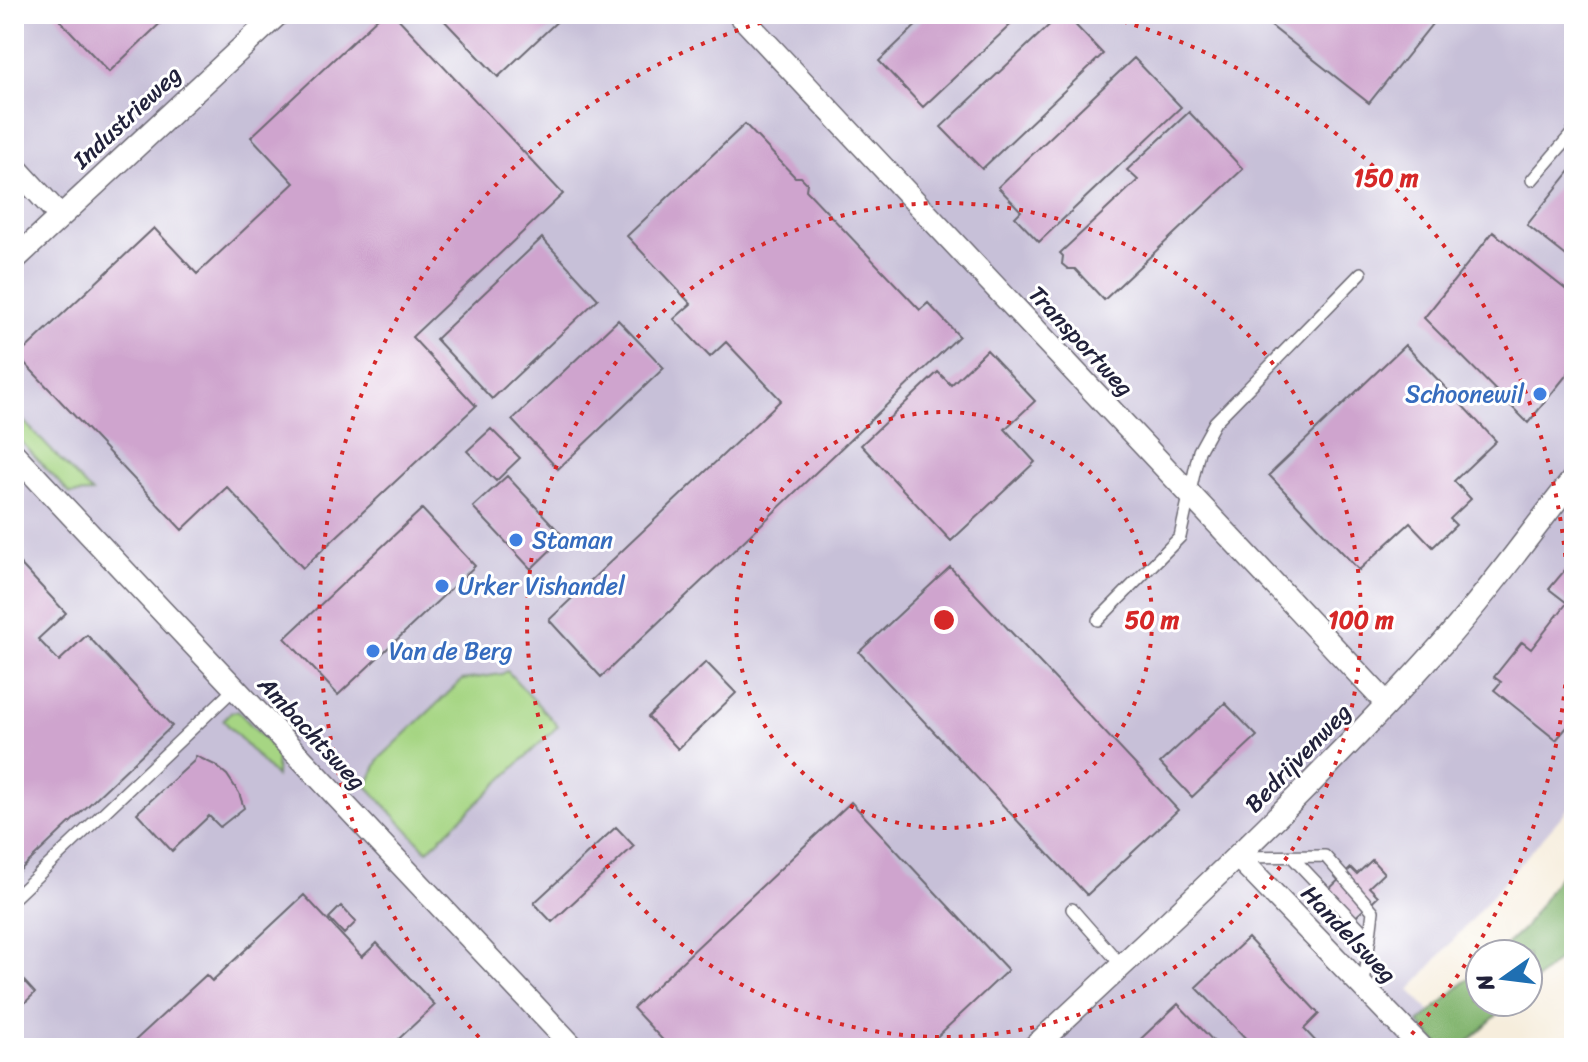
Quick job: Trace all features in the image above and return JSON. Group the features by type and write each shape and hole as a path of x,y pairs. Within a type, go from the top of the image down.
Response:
{"street":[{"name":"Industrieweg","path":"14,260 278,14"},
{"name":"Transportweg","path":"739,14 1387,704"},
{"path":"14,166 59,215"},
{"name":"Ambachtsweg","path":"14,454 574,1048"},
{"name":"Bedrijvenweg","path":"1033,1048 1238,857 1387,704 1444,641 1574,478"},
{"name":"Handelsweg","path":"1238,857 1422,1048"}],"lane":[{"path":"1532,180 1574,131"},
{"path":"1098,620 1180,537 1199,451 1215,422 1361,273"},
{"path":"14,898 234,689"},
{"path":"1238,857 1325,856 1373,911 1364,988"},
{"path":"1293,858 1370,939"},
{"path":"1072,909 1122,966"}],"shaded area":[{"path":"14,14 1574,14 1574,802 1410,990 1463,1048 14,1048"}],"green space":[{"path":"14,411 92,493 70,494 14,434"},
{"path":"507,671 558,726 427,851 367,786 379,759 462,680"},
{"path":"238,711 277,752 276,777 223,720 231,712"},
{"path":"1574,854 1574,940 1544,973 1544,938 1513,938 1524,928"},
{"path":"1464,982 1464,1018 1494,1018 1461,1048 1442,1048 1419,1023"}],"building":[{"path":"54,14 170,14 109,72"},
{"path":"382,14 394,14 563,194 412,337 476,406 303,568 227,487 182,530 18,356 154,228 197,274 294,183 251,137"},
{"path":"438,14 565,14 498,77"},
{"path":"928,14 1022,14 923,107 879,61"},
{"path":"1061,14 1065,14 1103,54 982,169 941,127"},
{"path":"1256,14 1440,14 1369,103"},
{"path":"1134,58 1181,107 1039,242 1015,217 1021,211 998,187"},
{"path":"1189,112 1243,169 1104,300 1075,269 1068,269 1062,264 1063,256 1060,253 1138,180 1127,170"},
{"path":"745,124 795,177 801,177 807,183 806,190 920,310 928,303 959,336 601,677 549,620 781,400 726,342 710,357 674,319 691,304 627,236"},
{"path":"1574,166 1574,262 1527,225"},
{"path":"1493,232 1574,296 1574,376 1569,372 1528,423 1424,318"},
{"path":"542,238 598,299 492,399 436,339"},
{"path":"618,320 664,368 558,469 512,420"},
{"path":"1405,345 1496,441 1454,481 1471,499 1450,519 1456,525 1433,547 1410,523 1359,570 1269,475"},
{"path":"987,350 1035,401 1005,429 1035,462 951,541 861,445 938,372 951,385"},
{"path":"491,429 520,458 496,481 467,451"},
{"path":"507,476 564,537 531,569 473,507"},
{"path":"422,509 475,566 338,695 285,638"},
{"path":"14,557 66,613 38,639 59,661 87,635 172,726 14,876"},
{"path":"1574,559 1574,731 1568,726 1556,740 1494,690 1501,682 1494,677 1522,642 1531,649 1567,603 1549,589"},
{"path":"950,567 1178,810 1087,895 859,652"},
{"path":"706,662 736,693 678,749 648,717"},
{"path":"1225,703 1257,736 1192,797 1160,763"},
{"path":"196,756 227,775 239,793 244,808 220,827 209,816 172,851 137,813"},
{"path":"851,802 1008,970 925,1048 670,1048 633,1008"},
{"path":"616,827 634,846 552,922 534,903"},
{"path":"1372,860 1384,873 1369,887 1378,896 1347,925 1321,897 1351,868 1357,874"},
{"path":"304,895 362,957 377,943 435,1005 389,1048 127,1048 206,975 212,981"},
{"path":"341,906 356,922 344,934 329,918"},
{"path":"1248,938 1319,1014 1304,1029 1322,1048 1255,1048 1196,987"},
{"path":"14,970 35,993 14,1013"},
{"path":"1178,1004 1220,1048 1131,1048"}],"place":[{"name":"Schoonewil","path":"1540,394"},
{"name":"Staman","path":"516,540"},
{"name":"Urker Vishandel","path":"442,586"},
{"name":"Van de Berg","path":"373,651"}]}
